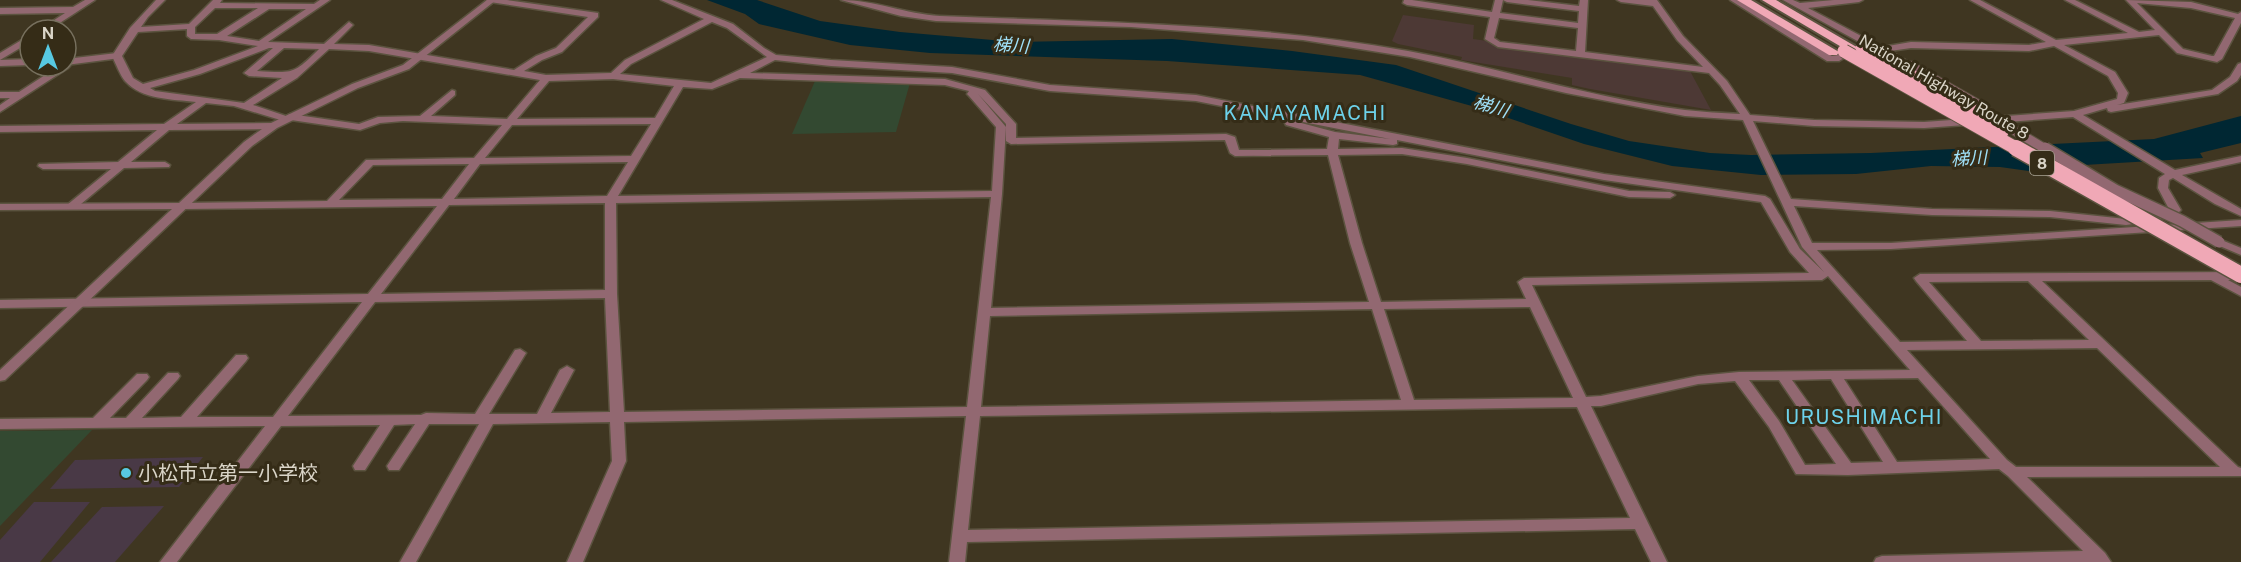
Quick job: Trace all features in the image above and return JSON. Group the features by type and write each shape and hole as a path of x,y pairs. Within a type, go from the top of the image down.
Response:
{"highway":[{"path":"1743,0 1855,51"},
{"name":"National Highway Route 8","path":"1754,0 1855,51"},
{"name":"National Highway Route 8","path":"1767,0 2241,276"},
{"path":"1777,0 1855,51"},
{"name":"National Highway Route 8","path":"2003,137 2241,266"}],"street":[{"path":"1,12 22,0"},
{"path":"62,18 91,0"},
{"path":"78,62 117,56 133,30 161,0"},
{"path":"219,37 276,0"},
{"path":"140,88 197,72 263,44 327,0"},
{"path":"0,377 248,144 273,126 355,86 394,72 418,58 491,0 596,15 559,50 539,58 515,73"},
{"path":"665,0 730,26 760,50 774,57 831,63 952,70 1050,88 1196,98 1604,177 1765,199 1798,255 1813,271 1828,276"},
{"path":"845,0 901,13 936,18 1131,24 1303,37 1399,52 1684,113 1814,123 1891,126 2097,112 2215,92 2234,80 2241,66"},
{"path":"1408,0 1407,3 1581,26"},
{"path":"1499,0 1489,39 1498,44 1713,72"},
{"path":"1507,0 1583,5 1580,55"},
{"path":"1621,0 1655,2 1680,38 1724,83 1747,118 1808,247 1828,276 1923,374 2008,468 2101,559"},
{"path":"1734,0 1830,59 1855,51 1911,45 2029,48 2057,42 2162,32"},
{"path":"1786,0 1798,6 1855,51 1909,65 1979,105 2002,123 2115,190 2241,252"},
{"path":"1798,6 1859,0"},
{"path":"1974,0 2057,42 2112,74 2123,93 2121,100 2078,114"},
{"path":"2069,0 2137,34"},
{"path":"2130,0 2180,51 2217,59 2240,16 2188,2 2135,0"},
{"path":"316,7 215,2 191,26 190,36 219,37 281,46 369,48 546,78 613,76 712,86 741,75 774,57"},
{"path":"1,12 75,10"},
{"path":"613,76 628,62 712,18"},
{"path":"247,105 294,76 329,47 349,25"},
{"path":"133,30 191,26"},
{"path":"0,57 18,46"},
{"path":"281,46 249,73 294,76"},
{"path":"117,56 129,80 153,94 247,105 289,118 360,128 378,120 422,118 509,122 658,121"},
{"path":"0,63 18,62"},
{"path":"741,75 945,82 982,92 1011,124 1011,141 1226,137 1231,139 1235,153 1402,151 1437,159 1467,161 1629,194 1700,196 1709,193"},
{"path":"0,110 47,78"},
{"path":"168,562 478,160 546,78"},
{"path":"575,562 619,461 611,294 610,200 680,84"},
{"path":"957,562 997,194 1001,127 972,94 976,91"},
{"path":"422,118 452,93"},
{"path":"0,95 22,95"},
{"path":"71,207 204,100"},
{"path":"1247,108 1252,112 1334,135 1431,147 1438,144"},
{"path":"2078,114 2171,173 2241,213"},
{"path":"0,129 273,126"},
{"path":"1334,135 1332,152 1356,243 1409,404"},
{"path":"330,204 370,162 635,159"},
{"path":"1786,199 1932,212 2050,214 2126,222 2159,217 2175,210 2163,188 2164,178 2171,173 2241,159"},
{"path":"43,166 165,165"},
{"path":"0,207 445,203 997,194"},
{"path":"1808,247 1891,246 2241,223"},
{"path":"1659,562 1524,282 1828,276"},
{"path":"2214,276 2241,292"},
{"path":"1977,345 1920,278 2241,276"},
{"path":"2031,277 2238,472"},
{"path":"0,304 611,294"},
{"path":"984,312 1535,303"},
{"path":"1896,346 2101,344"},
{"path":"408,562 520,353"},
{"path":"185,422 241,358"},
{"path":"542,418 567,370"},
{"path":"0,424 1581,402 1601,401 1698,380 1739,376 1923,374"},
{"path":"1782,375 1848,470"},
{"path":"1835,375 1893,467"},
{"path":"130,422 173,376"},
{"path":"1739,376 1774,424 1801,470 1893,467 2238,472"},
{"path":"97,423 142,377"},
{"path":"394,466 426,418"},
{"path":"360,466 391,419"},
{"path":"960,537 1640,523"},
{"path":"1882,562 2101,559"}],"shaded area":[{"path":"1403,15 1474,25 1473,39 1488,41 1499,46 1690,71 1711,110 1590,89 1572,85 1572,78 1461,60 1462,57 1398,44 1392,41"},
{"name":"小松市立第一小学校","path":"203,457 179,487 50,489 75,460"},
{"path":"34,502 90,502 40,562 0,562 0,540"},
{"path":"164,506 115,562 51,562 102,507"}],"green space":[{"path":"815,81 910,83 896,132 792,134"},
{"path":"92,430 0,526 0,431"}],"water":[{"name":"梯川","path":"707,0 757,0 820,21 900,32 1016,42 1172,39 1292,51 1396,65 1571,124 1629,141 1710,153 1751,155 1871,153 2154,139 2241,116 2241,143 2200,153 2203,158 2084,165 2035,172 2000,167 1931,166 1856,174 1761,175 1672,166 1584,144 1479,108 1360,75 1167,61 930,53 850,45 759,24 745,14"}],"place":[{"name":"小松市立第一小学校","path":"126,473"}],"district":[{"name":"KANAYAMACHI","path":"1305,113"},
{"name":"URUSHIMACHI","path":"1864,417"}]}
